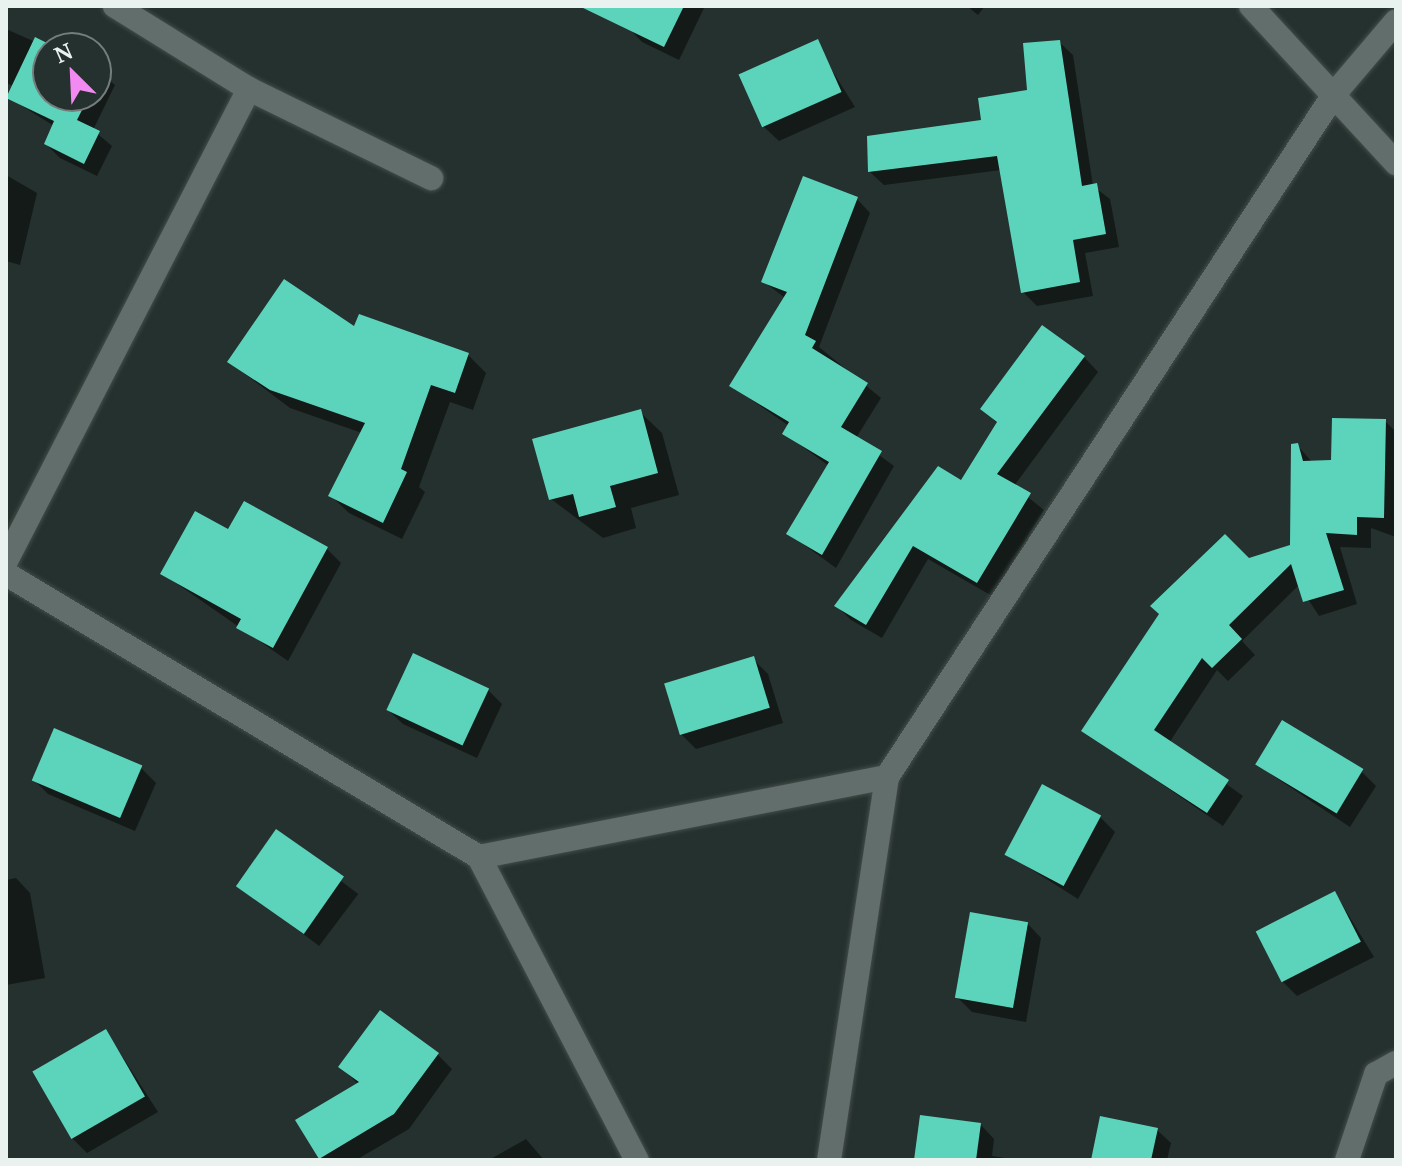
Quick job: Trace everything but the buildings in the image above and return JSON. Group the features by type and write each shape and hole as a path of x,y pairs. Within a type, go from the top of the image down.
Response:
{"street":[{"path":"115,6 249,89 431,178"},
{"path":"1251,6 1335,93 1396,163"},
{"path":"829,1160 887,777 1335,93 1396,21"},
{"path":"6,561 249,89"},
{"path":"6,574 479,857 637,1160"},
{"path":"479,857 887,777"},
{"path":"1347,1160 1376,1074 1396,1063"}]}
